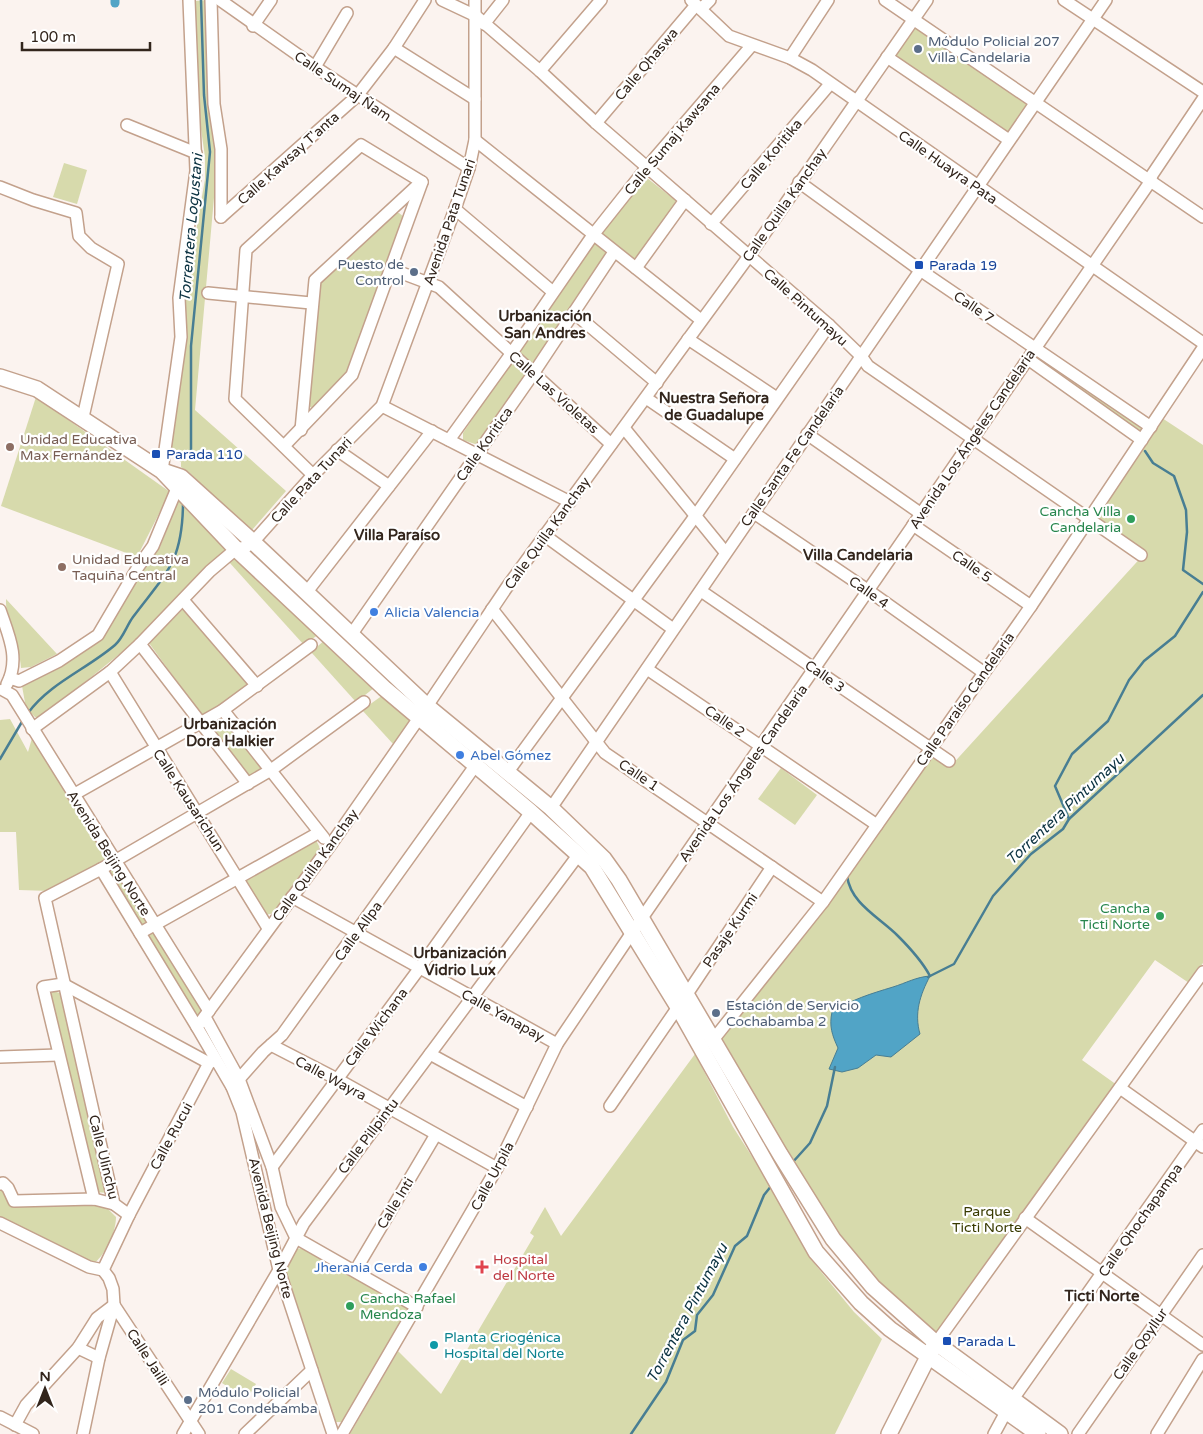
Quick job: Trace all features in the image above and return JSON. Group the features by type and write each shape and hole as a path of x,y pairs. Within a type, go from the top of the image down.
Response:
{"main road":[{"path":"0,377 37,389 83,417 179,483 253,542 351,635 475,766 579,854 600,878 633,931 816,1252 838,1278 890,1329 928,1356 1060,1434"},
{"path":"179,483 236,549 423,712 508,773 551,808 604,859 642,918 788,1168 833,1239 854,1265 893,1306 1010,1404 1038,1434"},
{"path":"889,1434 936,1343"}],"street":[{"path":"162,471 181,337 179,298 196,153 189,0"},
{"name":"Calle Kawsay T'anta","path":"211,0 214,104 221,149 220,217 358,96 394,48 425,0"},
{"name":"Calle Sumaj Ñam","path":"220,0 253,26 315,68 469,168"},
{"path":"253,26 271,0"},
{"name":"Calle Pintumayu","path":"442,0 480,20 540,70 596,123 829,325 861,356 868,366 1141,555"},
{"name":"Avenida Pata Tunari","path":"382,406 469,168 475,140 475,99 480,20 475,0"},
{"path":"480,20 503,0"},
{"path":"540,70 601,0"},
{"name":"Calle Qhaswa","path":"596,123 696,5 710,0"},
{"path":"790,58 828,0"},
{"path":"885,0 1034,104 1203,217"},
{"path":"927,0 887,57 1010,140"},
{"path":"1064,0 1203,92"},
{"name":"Calle Santa Fe Candelaria","path":"551,808 701,591 725,552 754,513 1106,0"},
{"name":"Calle Huayra Pata","path":"696,5 729,36 790,58 830,84 1203,342"},
{"path":"315,68 347,13"},
{"name":"Calle Sumaj Kawsana","path":"449,440 593,235 647,167 752,44"},
{"path":"394,48 475,99"},
{"name":"Calle Quilla Kanchay","path":"207,1014 268,928 332,844 544,535 749,256 887,57"},
{"name":"Calle Koritika","path":"711,224 830,84"},
{"name":"Avenida Los Ángeles Candelaria","path":"642,918 1150,182 1152,175 1203,99"},
{"path":"127,125 196,153"},
{"path":"475,140 701,320"},
{"path":"313,475 235,399 241,296 246,250 361,145 422,182"},
{"path":"301,430 311,303 315,280 422,182"},
{"path":"284,446 352,375 422,182"},
{"name":"Calle 7","path":"799,182 920,270 1151,428"},
{"path":"0,187 32,200 76,213 79,236 91,248 118,264 83,417"},
{"path":"636,268 685,200"},
{"path":"455,209 553,292"},
{"path":"390,212 403,212 408,222"},
{"name":"Calle Koritica","path":"351,635 533,374 614,252"},
{"name":"Calle Las Violetas","path":"391,269 439,287 611,444"},
{"path":"208,293 311,303"},
{"path":"574,313 657,383"},
{"path":"508,773 696,515 829,325"},
{"path":"688,339 777,398"},
{"name":"Calle Paraíso Candelaria","path":"712,1040 823,902 1031,606 1203,348"},
{"path":"1028,359 1142,440"},
{"path":"646,398 735,459"},
{"path":"382,406 570,502"},
{"name":"Calle Pata Tunari","path":"27,721 110,672 140,644 210,571 236,549 253,542 313,475 382,406"},
{"path":"624,428 725,552"},
{"path":"306,592 432,431"},
{"path":"807,434 920,514"},
{"path":"337,450 389,486"},
{"path":"10,678 19,681 59,661 98,635 138,567 154,546 179,483"},
{"name":"Calle 4","path":"754,513 869,591 983,672"},
{"name":"Calle 5","path":"913,525 1031,606"},
{"path":"544,535 674,629"},
{"name":"Calle 3","path":"701,591 949,761"},
{"path":"183,600 257,686"},
{"name":"Calle 1","path":"492,609 605,753 823,902"},
{"path":"0,612 12,643 14,658 13,671 2,694"},
{"path":"140,644 248,784"},
{"path":"73,795 223,710 311,645"},
{"name":"Calle 2","path":"647,669 877,825"},
{"name":"Calle Kausarichun","path":"110,672 268,928"},
{"name":"Avenida Beijing Norte","path":"2,694 12,695 207,1014 272,1167 282,1207 296,1238"},
{"path":"101,869 271,770 364,702"},
{"path":"223,710 318,833 332,844"},
{"name":"Calle Allpa","path":"236,1083 282,1035 475,766"},
{"name":"Calle Wichana","path":"272,1167 419,969 531,812"},
{"path":"140,933 318,833"},
{"name":"Calle Pillpintu","path":"183,1434 279,1270 304,1223 579,854"},
{"name":"Pasaje Kurmi","path":"687,994 772,867"},
{"name":"Avenida Beijing Norte","path":"101,869 197,1027 213,1062 236,1083 279,1270 333,1434"},
{"name":"Calle Ulinchu","path":"101,869 45,898 114,1204 129,1215 103,1270"},
{"name":"Calle Yanapay","path":"292,897 557,1044"},
{"name":"Calle Urpila","path":"342,1434 497,1168 557,1044 642,918"},
{"path":"936,1343 1203,972"},
{"path":"94,1199 42,987 63,984 213,1062"},
{"path":"610,1106 678,1007"},
{"path":"197,1027 207,1014"},
{"name":"Calle Wayra","path":"271,1046 337,1079 435,1136 497,1168"},
{"path":"430,1054 527,1107"},
{"path":"0,1057 58,1055"},
{"name":"Calle Rucui","path":"129,1215 213,1062"},
{"path":"1120,1088 1199,1144"},
{"name":"Calle Qhochapampa","path":"994,1434 1010,1404 1102,1273 1199,1144 1203,1130"},
{"name":"Calle Inti","path":"355,1271 435,1136"},
{"path":"0,1184 4,1183 14,1201 94,1199 114,1204"},
{"path":"1025,1218 1203,1345"},
{"path":"0,1223 89,1267 103,1270 109,1278 113,1289 114,1305 99,1358 83,1434"},
{"path":"296,1238 417,1307"},
{"name":"Calle Qoyllur","path":"1078,1434 1203,1255"},
{"path":"15,1425 26,1406 78,1348 97,1318 114,1305"},
{"name":"Calle Jailli","path":"114,1305 199,1434"},
{"path":"78,1348 99,1358"},
{"path":"1157,1434 1199,1374 1203,1359"},
{"path":"245,1434 312,1370"},
{"path":"0,1417 33,1434"}],"green space":[{"path":"208,0 218,153 195,410 286,491 252,530 246,529 190,473 181,467 181,462 174,458 170,447 184,340 185,295 205,179 205,157 197,101 195,1"},
{"path":"916,28 1026,102 1026,108 1007,136 892,57"},
{"path":"64,163 87,170 77,204 53,197"},
{"path":"647,178 675,200 676,204 638,259 634,261 601,238 601,231 644,179"},
{"path":"395,213 399,213 404,217 348,376 314,409 307,405 316,286"},
{"path":"593,243 596,243 607,253 532,366 519,356 519,351"},
{"path":"1036,354 1143,427 1142,433 1138,433 1033,358"},
{"path":"513,364 524,372 525,377 478,445 463,440 463,433 508,366"},
{"path":"36,397 170,492 137,557 1,506"},
{"name":"Parque Ticti Norte","path":"1162,418 1203,445 1203,963 1189,983 1155,960 1082,1060 1117,1085 937,1331 932,1331 884,1290 847,1248 802,1180 722,1038 827,905 932,757 949,768 1145,553 1095,517"},
{"path":"179,499 228,548 138,639 42,717 35,717 26,708 22,686 103,638 145,566 160,547"},
{"path":"235,555 319,634 304,645 229,562"},
{"path":"6,599 57,654 31,667 21,668 6,608"},
{"path":"183,609 251,685 202,716 149,643"},
{"path":"326,639 374,688 356,702 311,652"},
{"path":"383,695 410,719 394,745 362,710"},
{"path":"223,716 263,769 248,777 209,724"},
{"path":"10,719 28,752 32,738 108,860 50,891 19,890 16,832 0,832 0,720"},
{"path":"781,768 817,795 795,825 758,799"},
{"path":"316,840 320,848 274,913 266,915 246,880"},
{"path":"112,867 203,1011 196,1020 106,871"},
{"path":"53,991 60,993 109,1193 94,1192 48,997"},
{"path":"695,1054 733,1127 783,1205 809,1257 854,1312 882,1339 835,1434 350,1434 398,1351 441,1394 534,1236 530,1233 545,1207 561,1236"},
{"path":"0,1187 3,1187 12,1205 95,1204 108,1209 116,1217 116,1223 109,1244 92,1265 0,1219"},
{"path":"302,1248 405,1306 407,1309 345,1422 334,1422 285,1272 297,1249"},
{"path":"231,1369 256,1384 247,1399 222,1383"}],"water":[{"path":"930,976 919,1004 918,1026 920,1034 891,1057 876,1055 858,1068 842,1072 829,1069 838,1048 832,1030 832,1012 862,997"}],"waterway":[{"name":"Torrentera Logustani","path":"191,458 191,346 210,152 204,95 201,0"},
{"path":"1145,451 1153,463 1174,476 1186,510 1187,532 1183,570 1203,584"},
{"name":"Torrentera Logustani","path":"28,713 47,693 104,654 120,639 133,617 170,566 179,541 183,505"},
{"path":"1069,819 1055,786 1072,754 1108,721 1129,680 1144,661 1175,636 1203,592"},
{"name":"Torrentera Pintumayu","path":"928,977 954,964 993,896 1031,854 1063,829 1069,819 1203,695"},
{"name":"Torrentera Logustani","path":"0,759 23,720"},
{"path":"847,876 854,895 907,945 920,960 930,976"},
{"name":"Torrentera Pintumayu","path":"792,1163 810,1143 827,1106 835,1067"},
{"name":"Torrentera Pintumayu","path":"631,1434 666,1382 683,1340 695,1331 697,1315 713,1295 735,1246 747,1236 764,1195 772,1185"}],"place":[{"name":"Módulo Policial 207 Villa Candelaria","path":"918,49"},
{"name":"Parada 19","path":"919,265"},
{"name":"Puesto de Control","path":"414,272"},
{"name":"Unidad Educativa Max Fernández","path":"10,447"},
{"name":"Parada 110","path":"156,454"},
{"name":"Cancha Villa Candelaria","path":"1131,519"},
{"name":"Unidad Educativa Taquiña Central","path":"62,567"},
{"name":"Alicia Valencia","path":"374,612"},
{"name":"Abel Gómez","path":"460,755"},
{"name":"Cancha Ticti Norte","path":"1160,916"},
{"name":"Estación de Servicio Cochabamba 2","path":"716,1013"},
{"name":"Jherania Cerda","path":"423,1267"},
{"name":"Hospital del Norte","path":"482,1267"},
{"name":"Cancha Rafael Mendoza","path":"350,1306"},
{"name":"Parada L","path":"947,1341"},
{"name":"Planta Criogénica Hospital del Norte","path":"434,1345"},
{"name":"Módulo Policial 201 Condebamba","path":"188,1400"}],"district":[{"name":"Urbanización San Andres","path":"545,324"},
{"name":"Nuestra Señora de Guadalupe","path":"714,406"},
{"name":"Villa Paraíso","path":"397,535"},
{"name":"Villa Candelaria","path":"858,555"},
{"name":"Urbanización Dora Halkier","path":"230,732"},
{"name":"Urbanización Vidrio Lux","path":"460,962"},
{"name":"Ticti Norte","path":"1102,1296"}]}
